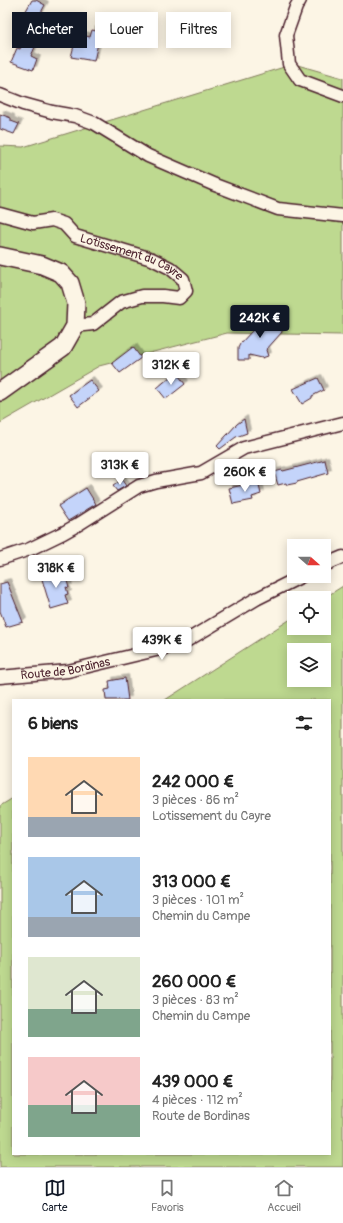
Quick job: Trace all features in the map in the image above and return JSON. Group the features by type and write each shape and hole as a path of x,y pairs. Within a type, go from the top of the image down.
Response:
{"street":[{"path":"300,0 286,34 289,64 300,80 343,96"},
{"path":"0,94 23,104 52,112 75,116 94,123 148,156 215,185 278,209 343,216"},
{"name":"Lotissement du Cayre","path":"0,214 33,223 52,220 64,224 75,236 152,259 170,268 183,279 186,291 179,298 142,296 121,302 94,324 75,326"},
{"path":"0,256 42,265 61,273 70,283 76,303 75,326 63,348 0,392"},
{"path":"0,559 30,548 68,530 140,486 156,481 201,473 244,448 343,423"},
{"path":"331,562 343,557"},
{"name":"Route de Bordinas","path":"0,677 68,671 181,644 256,599 288,583"}],"green space":[{"path":"294,64 343,78 343,335 227,333 99,366 0,423 0,146 23,147"},
{"path":"343,586 343,1167 0,1167 0,806 12,799 12,1155 331,1155 331,699 167,699 287,622 287,635 331,635 331,594"}],"building":[{"path":"32,0 36,0 45,5 41,12 25,12"},
{"path":"92,30 95,31 95,48 97,48 94,61 71,57 73,48 87,48 87,36 90,37"},
{"path":"17,48 35,48 31,56 37,59 33,70 11,62"},
{"path":"0,114 11,118 11,121 19,124 14,134 0,129"},
{"path":"271,316 280,323 282,332 266,350 268,356 262,358 249,355 249,360 238,360 238,348 240,344 265,317 268,319"},
{"path":"133,347 141,358 120,373 112,363"},
{"path":"176,372 185,384 166,399 157,388"},
{"path":"318,378 324,390 312,396 312,398 302,404 293,389"},
{"path":"90,380 99,391 78,407 69,395"},
{"path":"244,419 247,433 236,437 220,449 217,446 237,424"},
{"path":"325,460 328,473 297,483 278,485 274,472"},
{"path":"122,480 126,486 117,491 113,486"},
{"path":"258,482 261,494 252,497 253,500 233,504 229,488"},
{"path":"86,488 96,504 68,521 58,506"},
{"path":"64,570 69,588 66,587 68,594 65,595 68,604 51,609 41,576"},
{"path":"7,582 23,622 6,627 0,611 0,584"},
{"path":"125,678 128,699 106,699 105,690 110,689 109,681"}]}
